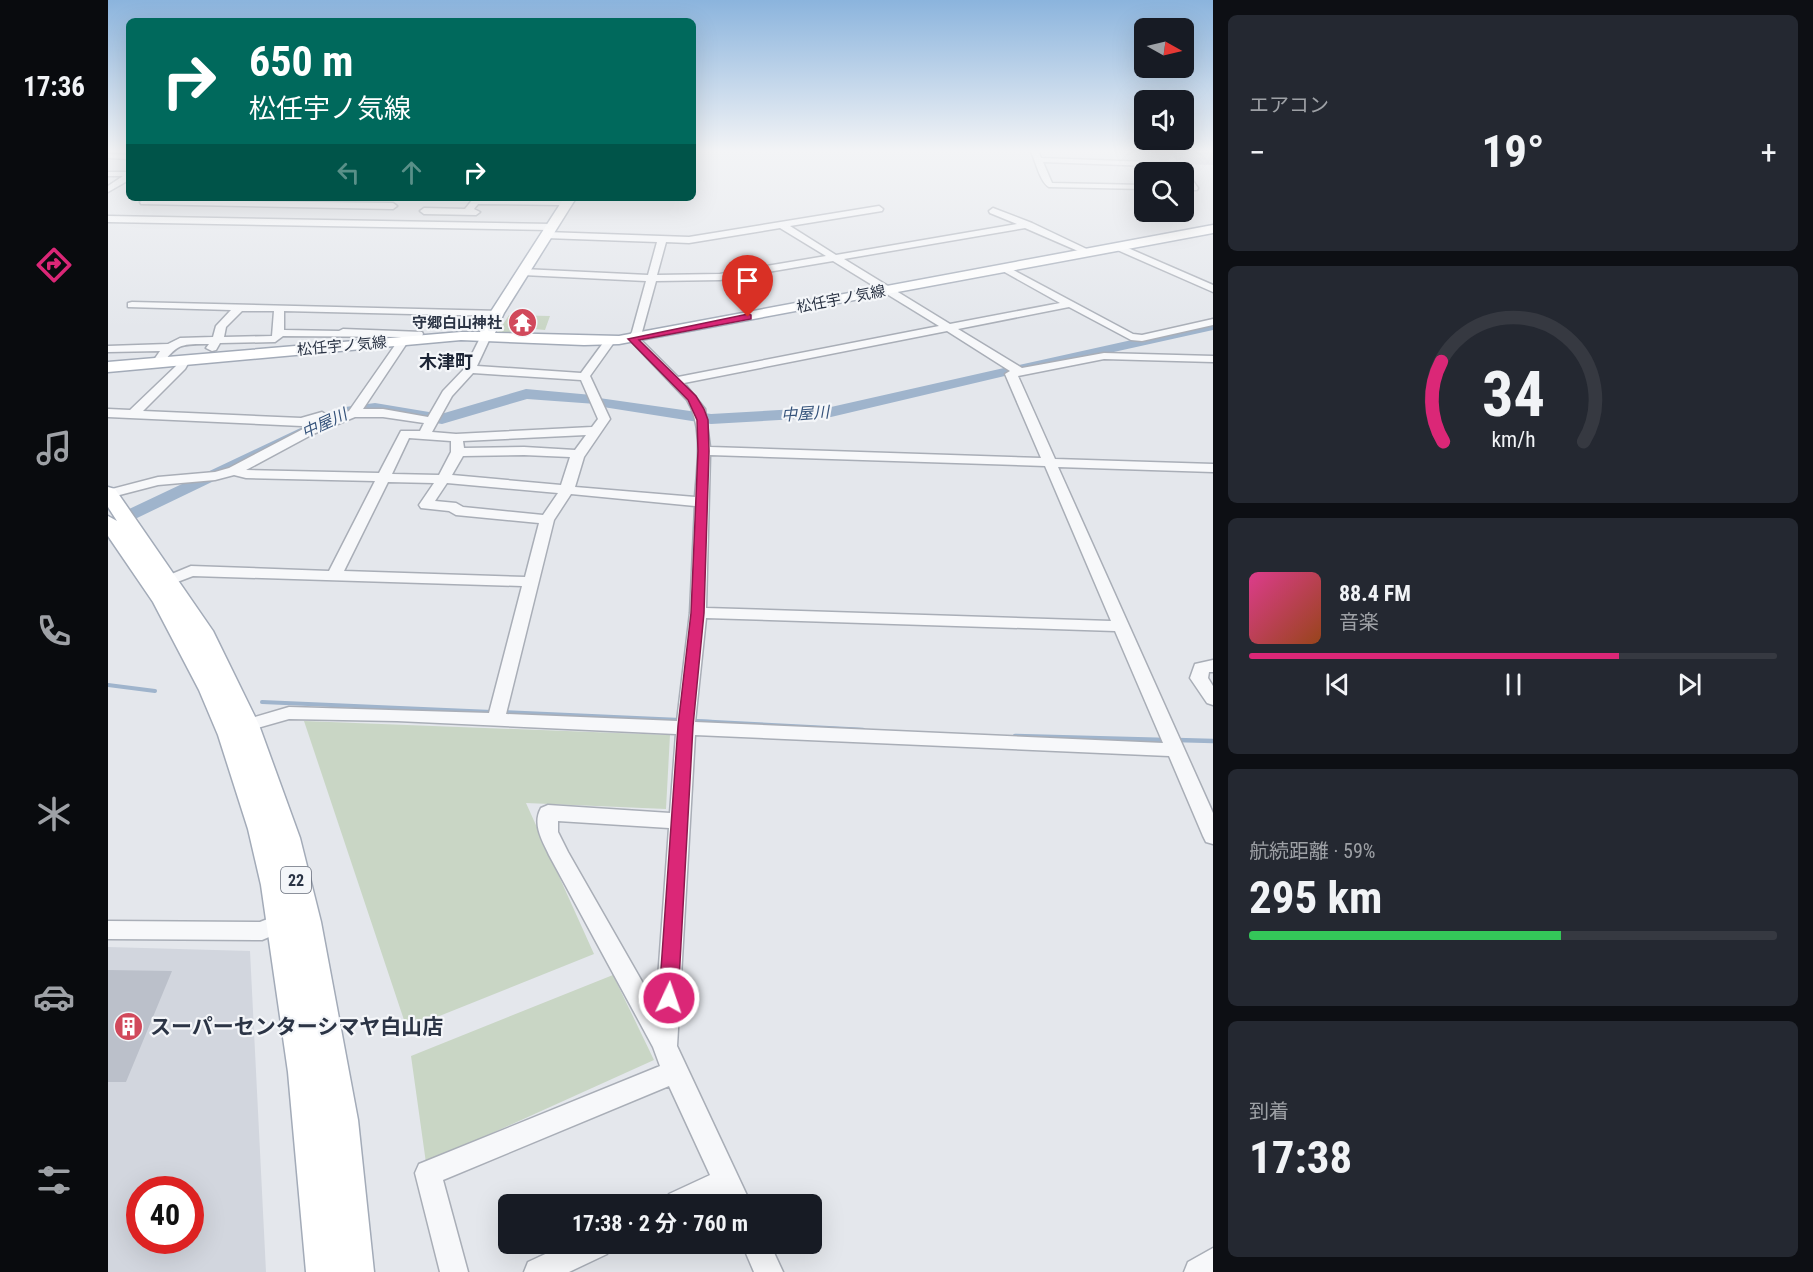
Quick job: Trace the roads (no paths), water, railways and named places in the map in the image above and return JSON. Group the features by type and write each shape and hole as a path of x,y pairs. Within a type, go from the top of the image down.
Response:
{"main road":[{"path":"486,336 497,313 562,209"},
{"name":"松任宇ノ気線","path":"108,367 409,340 486,336 610,341 633,339 1213,229"},
{"name":"22","path":"108,493 119,523 218,703 247,780 274,877 280,923 300,1028 312,1122 324,1272"},
{"name":"22","path":"119,523 167,581 202,631 247,725 286,838 306,922 340,1120 355,1272"}],"street":[{"path":"221,222 234,209"},
{"path":"272,222 285,209"},
{"path":"383,220 390,209"},
{"path":"520,220 529,209"},
{"path":"280,214 383,220 415,225 520,220 548,231 689,240 879,210"},
{"path":"415,225 424,211 490,212"},
{"path":"119,219 131,212 229,214"},
{"path":"993,212 1029,225 1088,252"},
{"path":"108,219 221,222 383,220"},
{"path":"782,225 1020,372"},
{"path":"523,272 651,278 720,277 1029,225"},
{"path":"662,239 637,332 633,339 692,398 702,418 704,451 700,502 698,613 686,722 665,1046"},
{"path":"1118,247 1213,290"},
{"path":"1004,268 1131,337 1142,338 1213,322"},
{"path":"675,381 1070,304"},
{"path":"132,305 497,313"},
{"path":"206,359 220,335 221,326 239,308"},
{"path":"108,349 170,347 188,340 275,339 278,333 279,309"},
{"path":"108,493 158,481 215,476 234,471 356,408 409,340 418,334 278,333"},
{"path":"424,435 447,394 470,369 486,336"},
{"path":"584,377 610,341"},
{"path":"157,364 170,347"},
{"path":"1213,359 1104,356 1011,374 1213,836"},
{"path":"133,414 181,367 183,362"},
{"path":"470,369 584,377 587,379 604,419 579,454 566,492 548,520 497,714"},
{"path":"108,413 302,422 356,408 433,419"},
{"path":"457,445 596,431"},
{"path":"334,575 405,434 424,435 457,445 579,454"},
{"path":"457,445 455,461 426,505 456,507 456,511 548,520"},
{"path":"704,451 1213,468"},
{"path":"234,471 246,474 442,479 566,492 700,502"},
{"path":"167,581 191,571 531,582"},
{"path":"698,613 1120,626"},
{"path":"1213,666 1201,668 1199,678 1213,699"},
{"path":"247,725 289,713 497,714 686,722 816,735 1037,742 1174,743"},
{"path":"680,821 548,813 548,832 665,1046 675,1072 733,1193"},
{"path":"108,930 262,931 280,923"},
{"path":"454,1272 428,1173 675,1072"},
{"path":"538,1272 576,1254"},
{"path":"761,1254 769,1272"},
{"path":"1198,1272 1213,1262"}],"waterway":[{"name":"中屋川","path":"1019,369 1213,326"},
{"name":"中屋川","path":"603,402 711,419 831,412 1004,372"},
{"name":"中屋川","path":"108,526 350,410 375,408 442,419 526,394 592,400"},
{"path":"108,685 155,691"},
{"path":"262,702 492,712"},
{"path":"502,712 681,720"},
{"path":"713,722 691,721 863,730"},
{"path":"1015,736 1166,740"},
{"path":"1177,740 1213,741"}],"place":[{"name":"守郷白山神社","path":"523,323"},
{"name":"スーパーセンターシマヤ白山店","path":"129,1027"}],"district":[{"name":"木津町","path":"446,362"}]}
